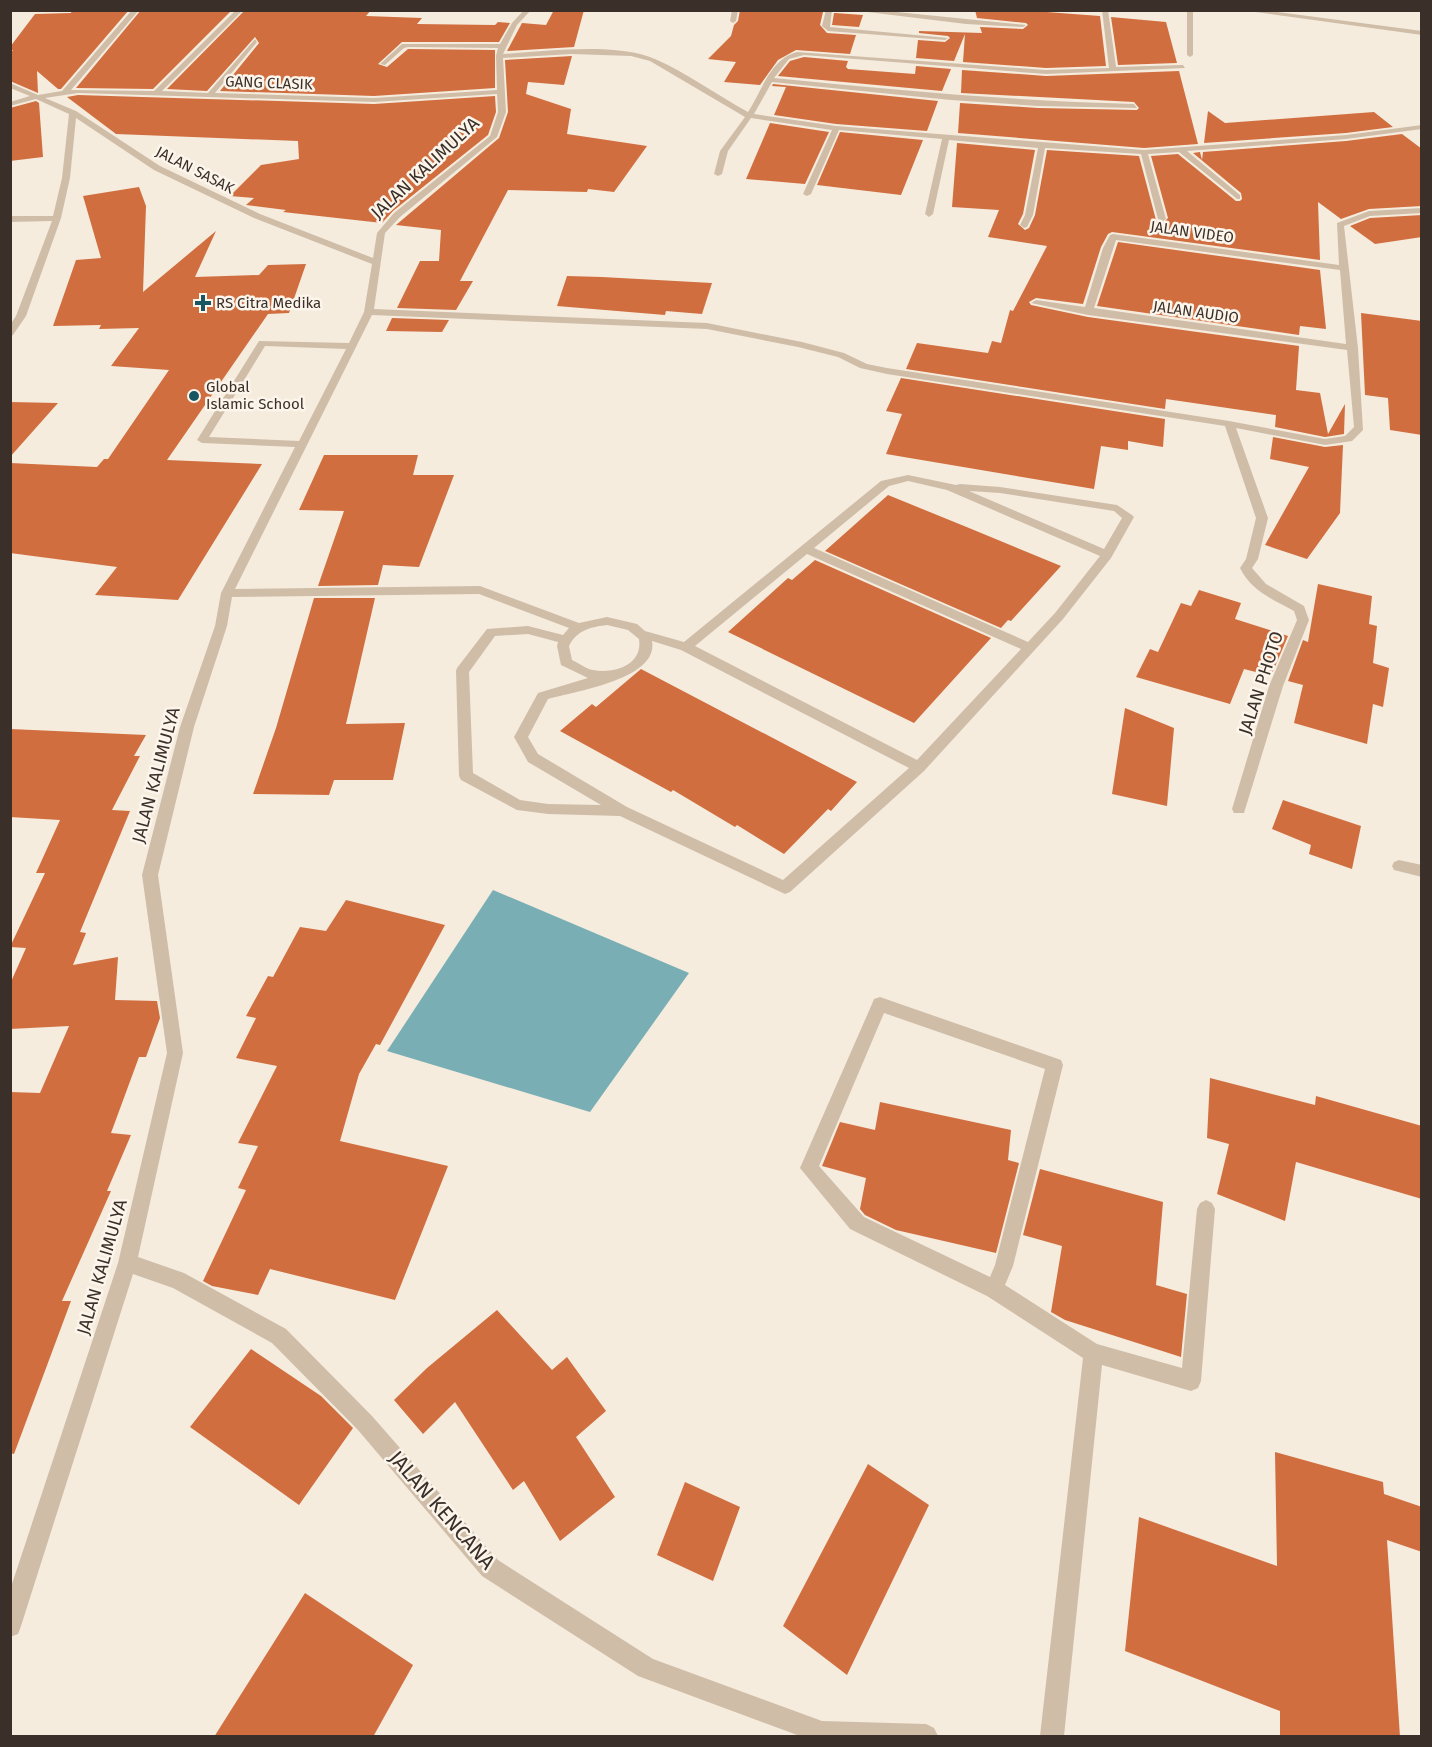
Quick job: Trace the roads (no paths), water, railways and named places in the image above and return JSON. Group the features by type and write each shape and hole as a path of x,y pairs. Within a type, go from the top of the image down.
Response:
{"street":[{"path":"65,92 136,10"},
{"path":"156,93 240,10"},
{"path":"501,51 514,24 528,10"},
{"path":"733,21 735,10"},
{"path":"829,10 825,28 832,30 945,38"},
{"path":"854,10 966,22 1023,25"},
{"path":"1106,10 1113,71"},
{"path":"1190,10 1190,55"},
{"path":"1244,10 1422,33"},
{"path":"210,95 255,41"},
{"path":"383,64 402,46 408,45 501,51 631,54 652,60 749,116 836,128 1042,146 1144,152 1346,137 1422,127"},
{"name":"JALAN KALIMULYA","path":"10,1626 127,1263 176,1053 150,875 187,727 221,626 227,593 300,444 369,312 381,233 397,215 493,136 502,112 501,51"},
{"path":"718,174 717,167 722,155 749,116 781,60 794,54 1046,72 1183,67"},
{"path":"770,81 1038,104 1134,106"},
{"name":"JALAN SASAK","path":"10,85 73,113 157,168 257,216 376,262"},
{"name":"GANG CLASIK","path":"10,104 65,92 113,90 374,100 500,92"},
{"path":"10,333 21,316 57,218 66,178 73,113"},
{"path":"807,194 836,128"},
{"path":"929,214 946,138"},
{"path":"1024,225 1029,216 1042,146"},
{"path":"1180,149 1237,196"},
{"path":"1144,152 1162,219"},
{"path":"369,312 707,326 799,344 841,355 864,366 887,371 1228,424 1325,442 1348,439 1359,428 1340,225 1354,215 1375,211 1422,210"},
{"path":"10,219 57,218"},
{"name":"JALAN VIDEO","path":"1088,312 1107,248 1113,237 1345,268"},
{"name":"JALAN AUDIO","path":"1036,303 1353,348"},
{"path":"300,444 202,440 262,343 352,346"},
{"name":"JALAN PHOTO","path":"1228,424 1262,519 1252,559 1246,568 1248,575 1300,609 1303,620 1276,686 1239,809"},
{"path":"645,635 648,644 640,664 627,672 543,696 521,737 533,758 622,811 785,888 919,767 1059,615 1107,555 1128,517 1117,508 999,490 950,487 908,478 885,483 686,647"},
{"path":"950,487 1107,555"},
{"path":"806,549 1028,647"},
{"path":"227,593 480,591 578,627"},
{"path":"608,677 583,673 566,662 563,646 565,640 578,627 591,623 619,622 635,627 645,635 686,647 919,767"},
{"path":"565,640 528,630 491,632 462,671 466,776 517,805 548,809 622,811"},
{"path":"1399,866 1422,871"},
{"path":"994,1289 1004,1266 1055,1065 880,1004 809,1168 857,1223 994,1289 1093,1353 1191,1381 1206,1209"},
{"name":"JALAN KENCANA","path":"127,1263 177,1280 279,1336 365,1422 490,1568 646,1668 822,1735 926,1737"},
{"path":"1052,1737 1093,1353"}],"water":[{"path":"493,890 689,973 590,1112 387,1051"}],"place":[{"name":"RS Citra Medika","path":"203,303"},
{"name":"Global Islamic School","path":"194,396"}]}
